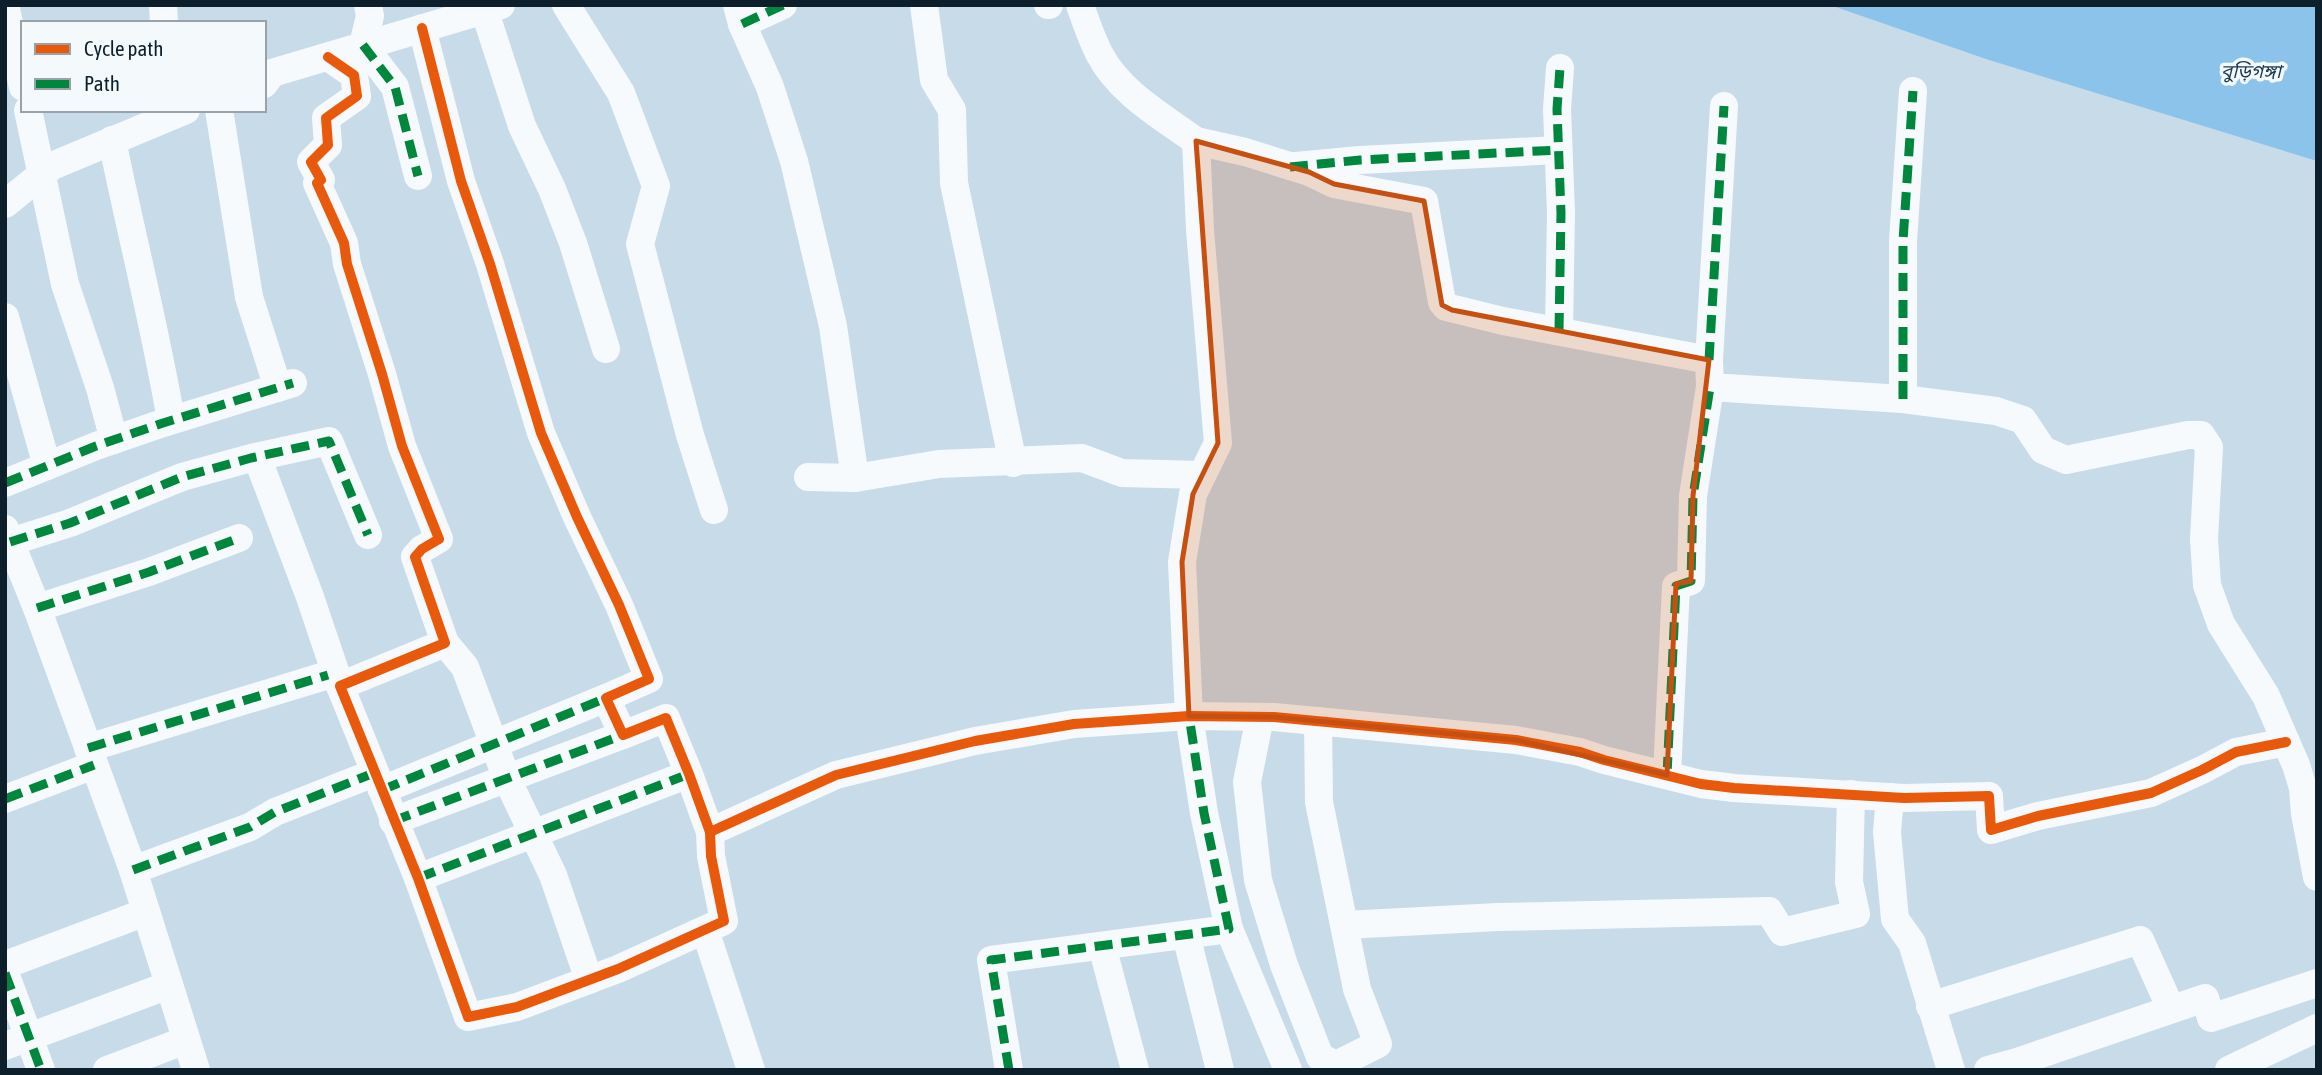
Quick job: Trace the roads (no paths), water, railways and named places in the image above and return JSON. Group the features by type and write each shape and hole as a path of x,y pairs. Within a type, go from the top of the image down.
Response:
{"street":[{"path":"5,5 21,78"},
{"path":"363,45 370,16 368,5"},
{"path":"566,5 621,93 656,186 640,244 690,435 713,510"},
{"path":"783,5 739,15 770,87 794,161 834,327 855,478"},
{"path":"924,5 934,80 952,110 954,183 1013,463"},
{"path":"1080,5 1101,57 1118,78 1139,100 1196,141 1245,152 1309,172 1334,184 1424,201 1441,302 1446,307 1559,331 1710,373 1996,411 2023,420 2043,450 2066,460 2188,435 2201,435 2209,447 2204,539 2207,585 2221,624 2266,696 2286,742 2303,788 2317,877"},
{"path":"266,80 272,73 492,7 522,126 552,189 573,243 606,349"},
{"path":"133,870 250,827 275,812 378,782 492,744 649,679 619,605 541,433 494,275 461,181 422,28"},
{"path":"363,45 395,87 418,176"},
{"path":"328,57 354,75 357,96 326,118 328,145 311,162 321,180 317,183 344,243 347,264 402,446 439,539 422,549 415,557 445,643 465,667 492,744 553,875 589,980"},
{"path":"1559,331 1561,213 1557,109 1560,68"},
{"path":"1903,399 1903,242 1913,90"},
{"path":"1667,775 1676,586 1691,581 1693,496 1710,373 1724,106"},
{"path":"28,112 65,284 100,388 114,440"},
{"path":"5,483 114,440 285,385 249,297 219,112"},
{"path":"5,204 52,166 170,113"},
{"path":"112,140 129,225 158,344 172,420"},
{"path":"1196,141 1200,230 1218,443 1193,494 1182,562 1189,716 1204,813 1229,929 1288,1070"},
{"path":"1290,167 1360,160 1558,149"},
{"path":"5,317 47,466"},
{"path":"196,1070 133,870 8,535 70,523 182,477 329,441 368,535"},
{"path":"257,457 310,597 334,680 393,821 418,878 468,1017 517,1007 589,980 724,921 711,856 710,832 666,718 393,821"},
{"path":"808,477 855,478 939,464 1013,463 1082,458 1122,473 1202,475"},
{"path":"37,608 149,572 239,538"},
{"path":"5,799 91,756 445,643"},
{"path":"606,698 623,735"},
{"path":"710,832 836,775 975,741 1074,724 1189,716 1318,721 1548,745 1701,784 1734,788 1890,797 1989,796 1991,830 2038,816 2151,793 2236,752 2286,742"},
{"path":"1259,717 1247,782 1258,880 1284,965 1320,1057 1337,1068 1378,1044 1357,989 1319,802 1318,721"},
{"path":"418,878 689,774"},
{"path":"1345,925 1498,917 1769,911 1782,932 1856,914 1849,881 1851,794"},
{"path":"1890,797 1887,832 1895,919 1912,943 1951,1070"},
{"path":"5,965 146,912"},
{"path":"1009,1070 991,960 1229,929"},
{"path":"705,930 751,1070"},
{"path":"1186,934 1220,1070"},
{"path":"1930,1006 2140,940 2171,1010"},
{"path":"1102,946 1135,1070"},
{"path":"5,973 17,1041 41,1070"},
{"path":"1988,1070 2205,998 2211,1018 2317,983"},
{"path":"17,1041 169,985"},
{"path":"2229,1070 2317,1028"},
{"path":"107,1070 186,1040"}],"water":[{"name":"বুড়িগঙ্গা","path":"1830,5 2317,5 2317,161 1989,60"}]}
